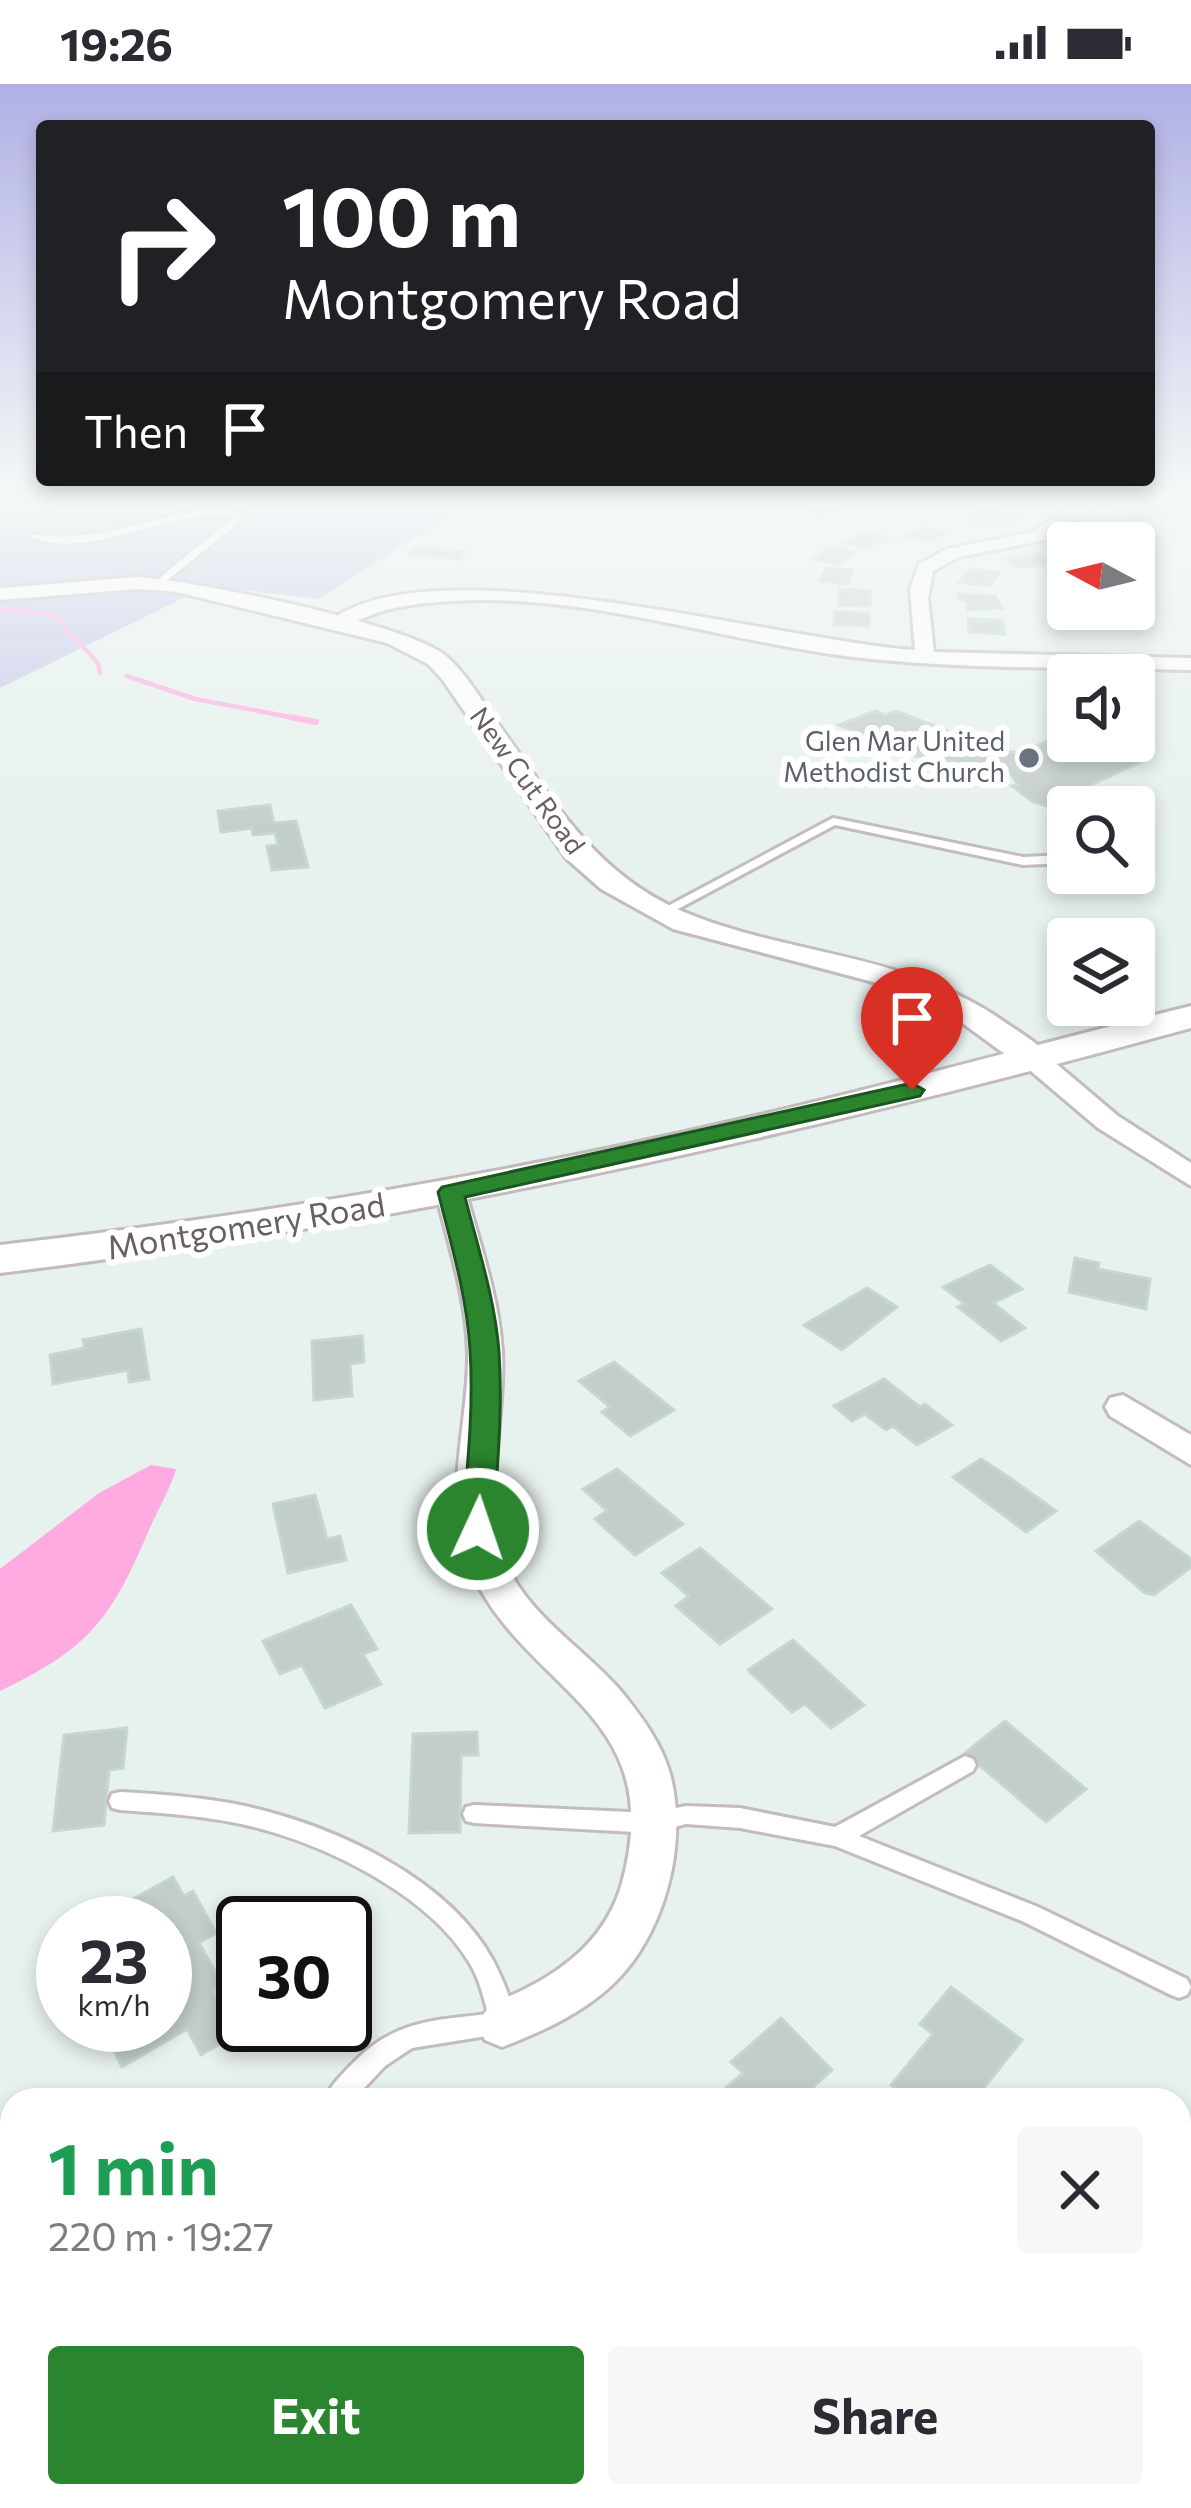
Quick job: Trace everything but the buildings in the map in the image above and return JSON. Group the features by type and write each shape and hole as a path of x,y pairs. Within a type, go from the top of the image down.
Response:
{"main road":[{"name":"Montgomery Road","path":"0,1259 223,1232 451,1192 1036,1061 1191,1016"}],"street":[{"name":"New Cut Road","path":"281,609 395,638 436,659 577,853 600,878 659,914 748,944 889,975 941,995 986,1021 1036,1061"},
{"path":"339,621 372,609"},
{"path":"603,609 807,645 925,656 1191,664"},
{"path":"922,609 925,656"},
{"path":"1036,1061 1108,1122 1191,1177"},
{"path":"451,1192 475,1286 484,1349 478,1529 487,1564 536,1628 608,1704 644,1760 652,1823 652,1852 641,1899 620,1942 586,1977 549,2003 502,2024"},
{"path":"1123,1407 1191,1452"}],"lane":[{"path":"659,914 833,821 1023,861 1047,860"},
{"path":"837,1837 965,1765"},
{"path":"120,1801 174,1804 272,1822 369,1863 469,1936 500,1994 502,2024 402,2036 374,2054 347,2088"},
{"path":"474,1814 652,1823 686,1815 740,1818 837,1837 1030,1914 1179,1987"}],"shaded area":[{"path":"0,609 161,609 0,688"},
{"path":"151,1465 176,1469 109,1609 77,1645 0,1691 0,1569 99,1493"}],"waterway":[{"path":"0,610 53,614 98,663 100,673"},
{"path":"127,676 195,699 306,720"},
{"path":"290,717 316,722"}],"place":[{"name":"Glen Mar United Methodist Church","path":"1029,758"}],"route":[{"path":"478,1529 484,1349 475,1286 451,1192 912,1090"}]}
